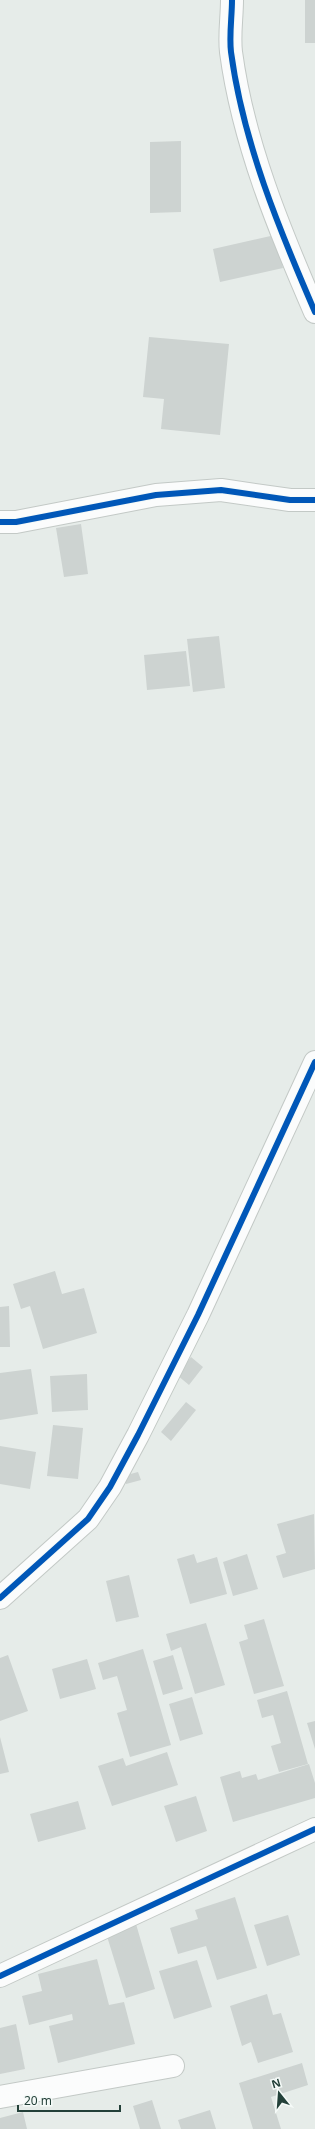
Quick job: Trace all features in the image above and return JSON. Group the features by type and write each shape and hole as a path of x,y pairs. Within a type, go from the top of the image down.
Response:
{"street":[{"path":"232,0 231,51 249,140 293,260 315,312"},
{"path":"0,522 24,521 156,495 221,490 290,500 315,500"},
{"path":"0,1598 88,1519 110,1487 138,1435 198,1315 315,1062"},
{"path":"0,1976 315,1828"},
{"path":"0,2097 173,2066"}],"building":[{"path":"305,0 315,0 315,43 305,43"},
{"path":"181,141 181,212 150,213 150,142"},
{"path":"275,235 283,268 220,282 213,249"},
{"path":"149,337 229,344 220,435 161,429 164,399 143,397"},
{"path":"81,524 88,574 64,577 56,528"},
{"path":"219,636 225,688 193,692 187,639"},
{"path":"186,651 190,686 147,690 144,655"},
{"path":"55,1271 62,1294 84,1288 97,1333 43,1349 30,1306 21,1309 13,1284"},
{"path":"9,1306 10,1347 0,1347 0,1307"},
{"path":"191,1357 203,1367 189,1385 177,1375"},
{"path":"31,1369 38,1414 0,1420 0,1373"},
{"path":"87,1374 88,1410 52,1412 50,1376"},
{"path":"186,1402 196,1410 171,1441 161,1432"},
{"path":"53,1425 83,1428 78,1479 47,1476"},
{"path":"0,1446 36,1452 30,1489 0,1484"},
{"path":"138,1472 141,1480 126,1484 123,1476"},
{"path":"314,1514 315,1569 283,1578 276,1556 286,1553 277,1524"},
{"path":"194,1554 197,1563 217,1557 227,1594 190,1604 177,1559"},
{"path":"247,1554 258,1589 233,1596 223,1562"},
{"path":"129,1575 139,1617 116,1622 106,1581"},
{"path":"264,1619 284,1686 254,1694 239,1642 248,1639 244,1625"},
{"path":"206,1623 225,1685 195,1694 181,1647 171,1651 166,1634"},
{"path":"143,1649 171,1745 130,1757 117,1713 127,1710 117,1676 103,1680 98,1663"},
{"path":"8,1655 28,1711 0,1721 0,1658"},
{"path":"173,1655 183,1689 163,1695 153,1661"},
{"path":"87,1659 96,1689 60,1699 52,1669"},
{"path":"287,1691 308,1764 279,1772 271,1746 281,1743 273,1715 262,1718 257,1700"},
{"path":"192,1697 203,1734 180,1741 169,1704"},
{"path":"315,1721 315,1749 307,1723"},
{"path":"0,1737 9,1772 0,1774"},
{"path":"167,1752 178,1785 112,1806 98,1766 123,1758 126,1766"},
{"path":"309,1764 315,1783 315,1798 233,1822 220,1777 240,1771 242,1778 256,1774 258,1780"},
{"path":"196,1796 207,1831 176,1842 164,1806"},
{"path":"78,1801 86,1829 38,1842 30,1814"},
{"path":"235,1897 257,1968 217,1980 206,1946 178,1954 170,1928 198,1919 195,1910"},
{"path":"288,1915 300,1955 267,1966 254,1925"},
{"path":"136,1924 155,1989 126,1998 106,1933"},
{"path":"97,1959 109,2005 124,2002 135,2044 58,2063 49,2026 73,2020 72,2014 29,2025 22,1996 42,1991 38,1974"},
{"path":"197,1960 212,2007 174,2019 159,1971"},
{"path":"267,1994 273,2015 281,2013 293,2052 258,2063 251,2042 242,2046 230,2006"},
{"path":"16,2024 25,2069 0,2074 0,2028"},
{"path":"302,2063 308,2085 271,2097 281,2129 253,2129 239,2083"},
{"path":"152,2100 161,2129 140,2129 133,2106"},
{"path":"210,2110 216,2129 181,2129 178,2120"},
{"path":"23,2112 27,2129 0,2129 0,2118"}],"cycle path":[{"path":"232,0 230,46 244,119 264,185 288,249 315,312"},
{"path":"0,522 16,522 156,495 221,490 290,500 315,500"},
{"path":"0,1598 88,1519 110,1487 138,1435 198,1315 315,1062"},
{"path":"0,1976 315,1829"}]}
